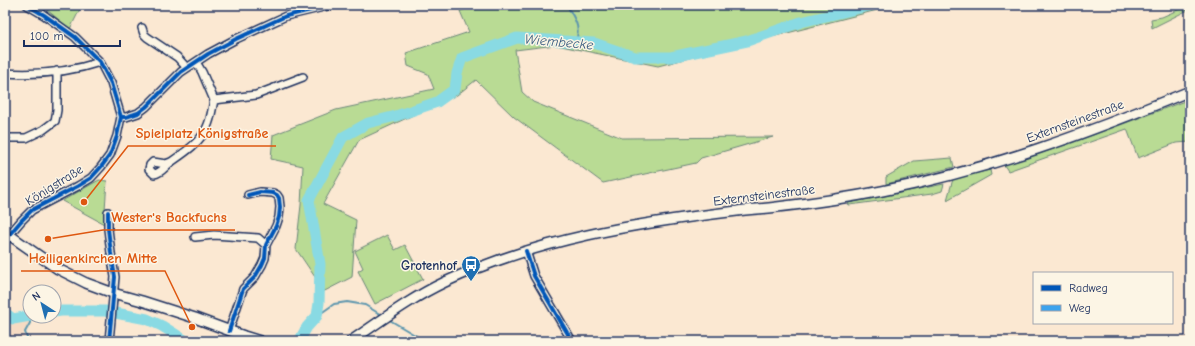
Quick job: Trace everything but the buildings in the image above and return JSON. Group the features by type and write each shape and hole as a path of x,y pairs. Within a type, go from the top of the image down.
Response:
{"main road":[{"name":"Externsteinestraße","path":"353,340 411,300 445,282 526,251 620,228 737,211 774,208 837,199 957,174 1029,152 1141,111 1190,91"},
{"path":"7,234 58,269 86,283 113,294 195,318 260,341"}],"street":[{"name":"Königstraße","path":"7,234 32,210 91,178 110,155 117,136 121,117 112,83 100,62 75,37 27,5"},
{"path":"121,117 138,113 146,108 181,72 208,54 236,39 286,16 332,5"},
{"path":"142,28 147,37 177,58 187,68"},
{"path":"5,73 29,74 57,71 87,66 100,62"},
{"path":"171,162 156,174 152,173 149,169 153,162 166,164 178,158 202,135 210,118 214,100 196,62"},
{"path":"11,138 26,138 43,130 55,121 57,110 57,71"},
{"path":"214,100 256,95 303,77"},
{"path":"229,331 243,288 256,277 265,258 266,245 279,217 280,206 278,195 260,192 248,195"},
{"path":"108,212 110,245 115,277 109,341"},
{"path":"195,237 214,235 258,238 266,245"},
{"path":"526,251 534,276 572,341"}],"shaded area":[{"path":"5,316 22,320 22,324 29,324 24,331 23,341 5,341"}],"green space":[{"path":"41,5 82,5 70,29"},
{"path":"479,5 897,5 658,66 556,45 515,50 522,92 533,102 622,138 773,137 701,158 696,163 603,183 514,117 476,80 457,95 359,140 323,204 356,220 352,277 315,296 317,280 296,249 301,205 303,166 271,159 273,135 336,110 434,89 428,74 408,66 406,53 469,32 460,11"},
{"path":"1189,5 1190,9 1152,28 1151,19 1162,17"},
{"path":"1190,99 1190,142 1176,143 1138,158 1127,129 1008,171 1004,165 1069,144"},
{"path":"952,158 954,167 886,184 886,177 914,161"},
{"path":"990,170 991,175 947,200 953,179"},
{"path":"99,180 107,181 104,224 62,201"},
{"path":"944,184 942,191 932,194 849,205 848,203"},
{"path":"387,235 395,250 405,245 423,279 375,304 358,271 363,268 355,251"}],"waterway":[{"path":"567,5 574,18 578,31 576,42"},
{"name":"Wiembecke","path":"299,341 307,327 317,316 319,303 320,264 309,200 343,137 368,123 396,116 437,102 455,89 457,73 462,58 517,38 594,43 635,57 671,57 747,41 801,22 873,5"},
{"path":"317,316 334,304 347,302 365,305 383,316"},
{"path":"62,311 105,311 147,319 162,326 186,341"},
{"path":"5,313 13,319 22,317"},
{"path":"388,319 425,341"},
{"path":"28,341 25,332 29,324"}],"marked path":[{"path":"5,145 11,138"}],"cycle path":[{"path":"9,235 32,210 91,178 110,155 117,136 121,117 111,83 100,62 75,37 27,5"},
{"path":"121,117 138,113 181,72 208,54 236,39 286,16 332,5"},
{"path":"229,331 243,289 255,277 262,265 265,258 266,245 279,217 280,207 279,198 277,195 273,193 260,192 248,195"},
{"path":"108,212 108,229 115,277 109,341"},
{"path":"526,251 534,276 572,341"}],"place":[{"name":"Spielplatz Königstraße","path":"84,202"},
{"name":"Wester's Backfuchs","path":"48,239"},
{"name":"Grotenhof","path":"471,282"},
{"name":"Heiligenkirchen Mitte","path":"192,327"}]}
